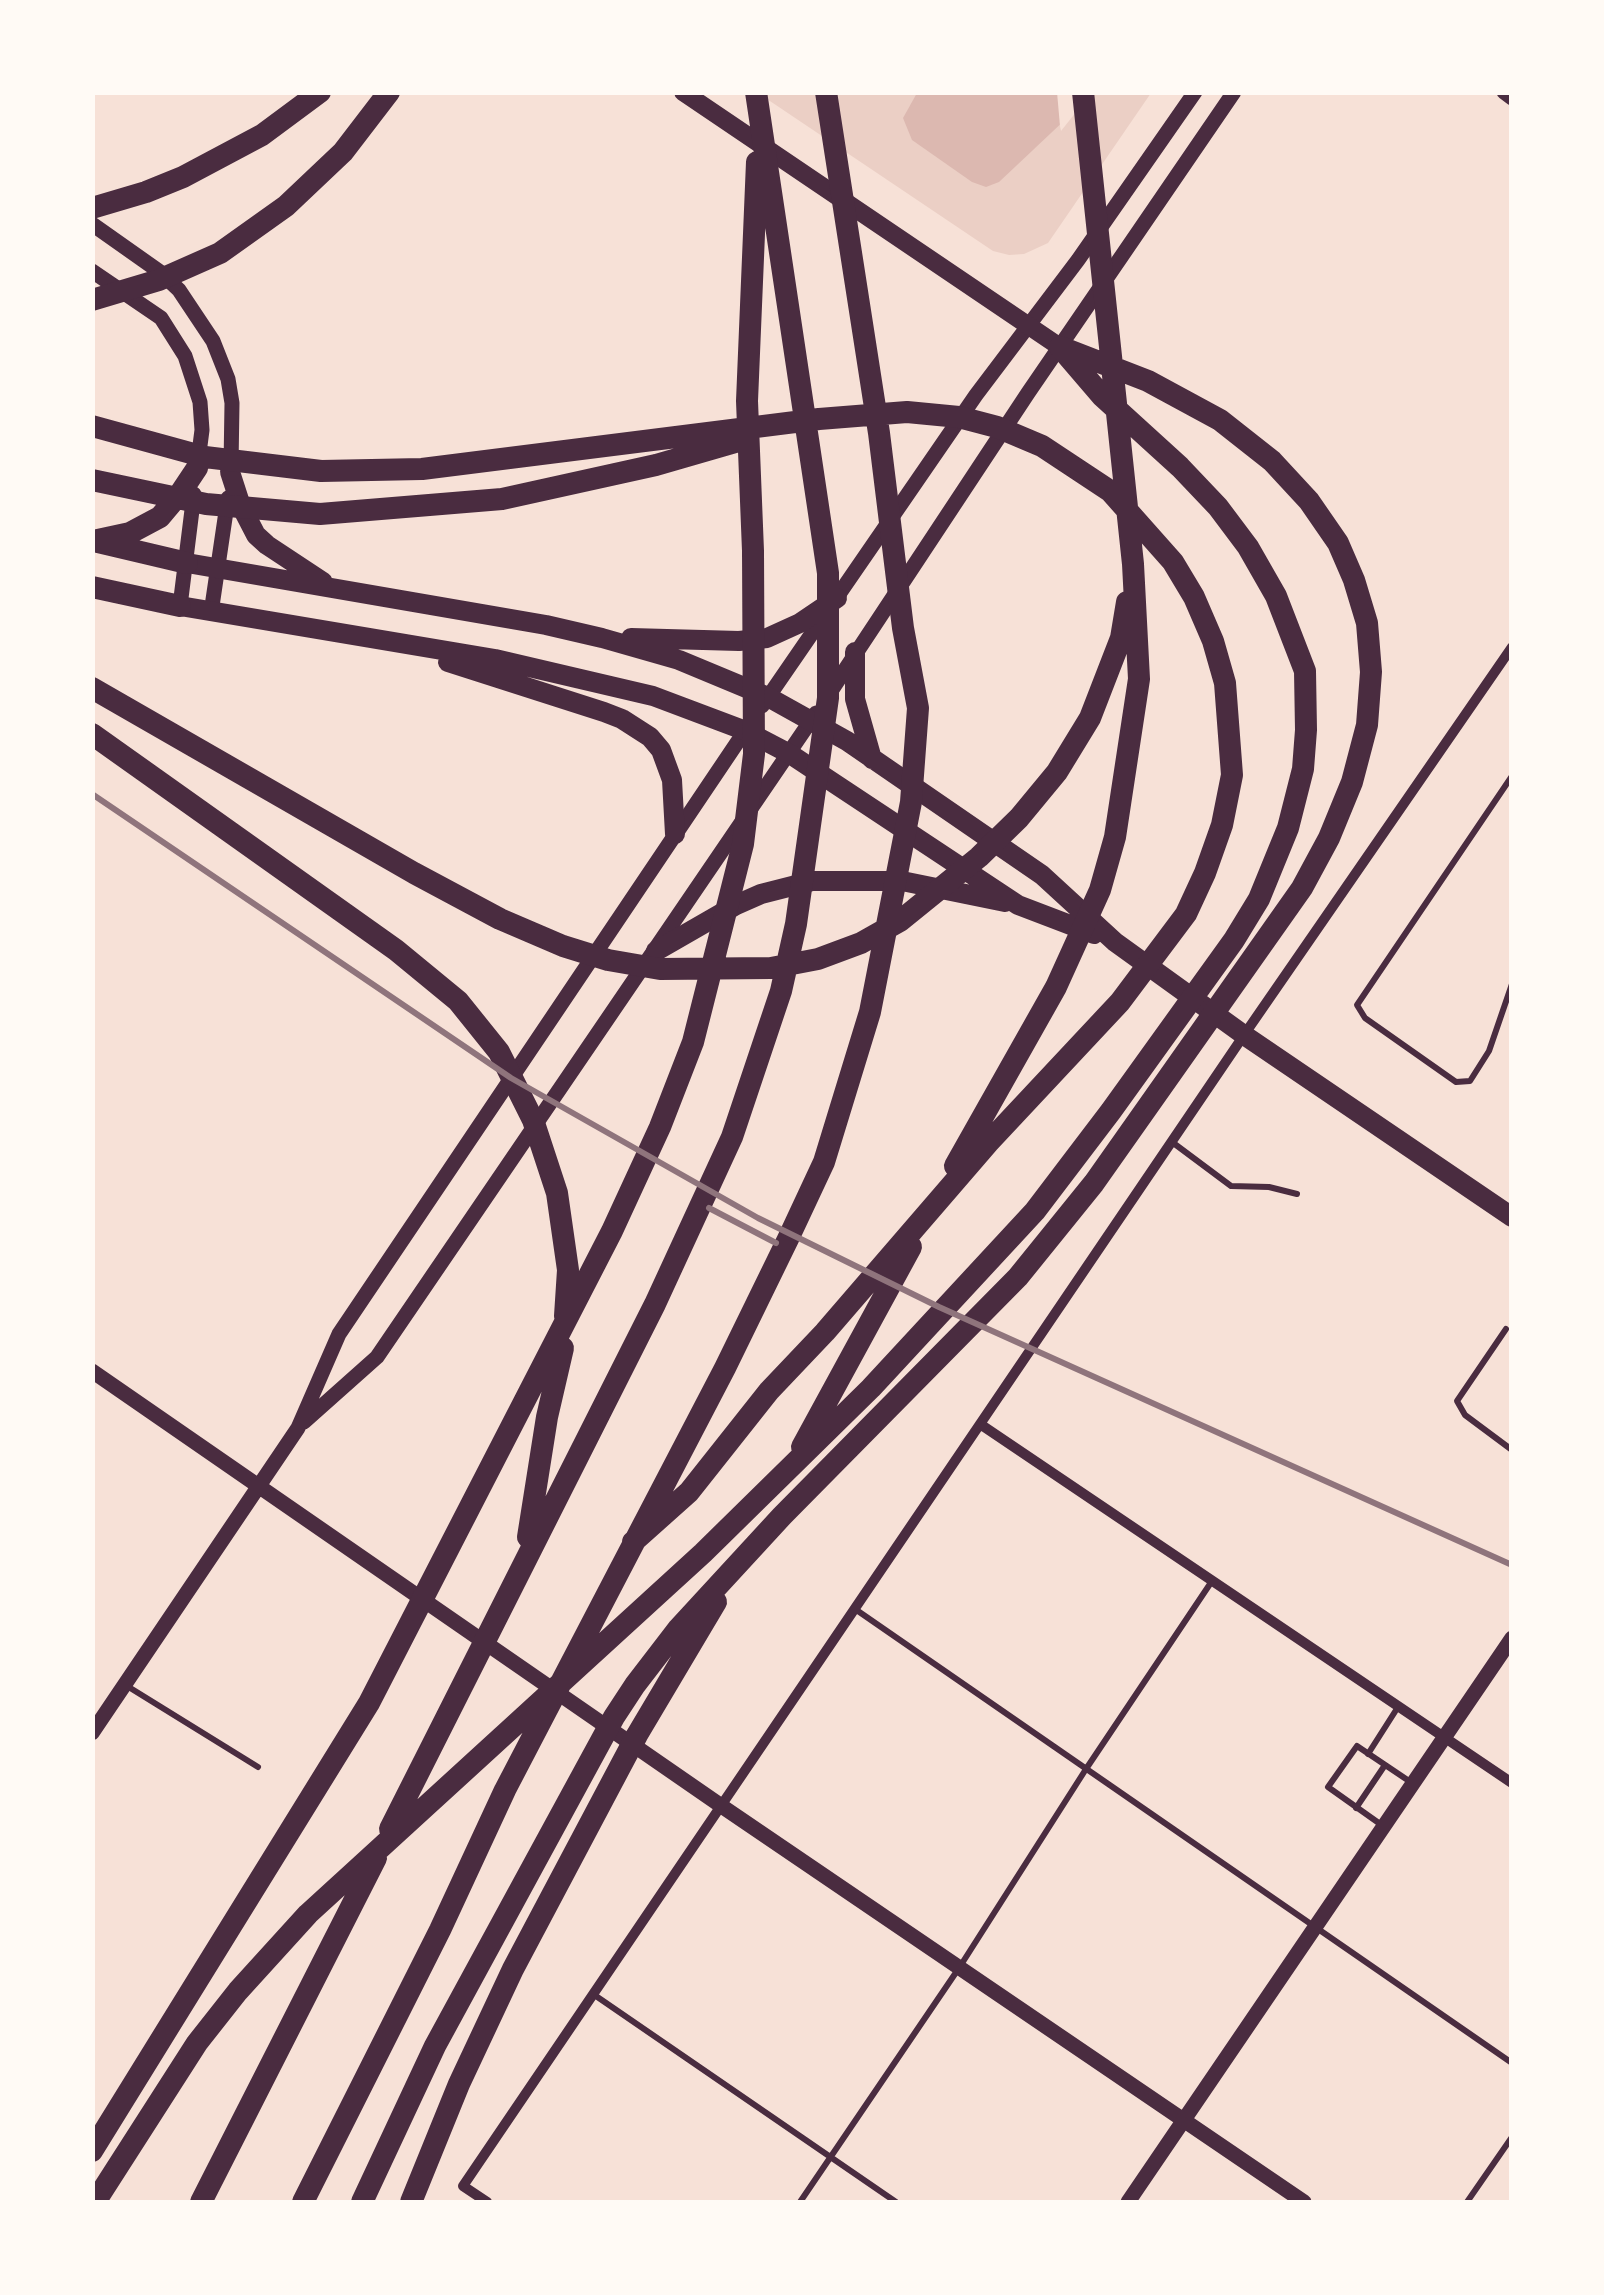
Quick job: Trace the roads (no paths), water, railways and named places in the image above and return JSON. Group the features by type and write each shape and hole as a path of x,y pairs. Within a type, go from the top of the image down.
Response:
{"highway":[{"path":"92,208 183,176 262,136 320,92"},
{"path":"92,300 159,280 220,254 286,206 343,152 389,92"},
{"path":"303,2202 440,1930 505,1790 725,1368 824,1162 870,1012 911,802 918,708 826,92"},
{"path":"411,2202 467,2067 566,1867 637,1735 766,1516 826,1400 1056,987 1100,890 1115,838 1133,725 1138,644 1083,92"},
{"path":"201,2202 627,1359 732,1137 782,991 796,924 828,698 828,574 758,103"},
{"path":"92,2151 369,1703 612,1230 660,1127 693,1042 744,844 754,754 753,551 746,401 758,103"},
{"path":"95,2202 198,2044 238,1991 308,1914 704,1553 871,1388 1035,1212 1178,1018 1259,899 1288,828 1303,769 1304,671 1276,596 1248,547 1218,506 1102,396 1060,347"},
{"path":"362,2202 434,2046 634,1685 678,1629 782,1516 1018,1278 1094,1182 1302,888 1329,838 1352,782 1367,725 1371,672 1367,623 1343,555 1319,515 1272,461 1220,420 1148,381 1060,347"},
{"path":"92,426 205,457 321,471 422,470 819,419 907,412 959,417 997,426 1042,446 1110,492 1172,562 1194,598 1213,640 1225,683 1232,775 1222,825 1206,873 1186,914 1120,1002 988,1143 825,1332 768,1391 689,1492 633,1542"},
{"path":"92,480 206,504 320,514 437,506 502,499 656,464 819,419"},
{"path":"93,541 130,532 160,517 197,468"},
{"path":"93,541 186,564"},
{"path":"92,688 414,873 500,919 562,946 608,960 660,969 771,968 818,959 900,921 979,858 1019,818 1056,772 1105,686 1121,638 1133,564"},
{"path":"92,586 180,606"},
{"path":"92,734 396,950 458,1001 499,1052 534,1120 557,1193 568,1270 562,1354 547,1417 524,1560"}],"main road":[{"path":"683,92 1060,347"},
{"path":"230,472 245,516 256,534 267,546 333,588"},
{"path":"186,564 602,638 679,660 768,698 872,759 1042,875 1115,942 1512,1218"},
{"path":"602,638 768,638 837,598"},
{"path":"180,606 495,659 653,696 746,731 790,754 1018,905"},
{"path":"384,642 604,712 635,726 650,738 667,763 675,795 675,834"},
{"path":"856,652 855,698 872,759"},
{"path":"656,951 736,905 812,881 902,881 1018,905 1115,942"}],"street":[{"path":"92,1733 298,1428 339,1334 675,834 976,395 1195,92"},
{"path":"298,1428 377,1357 790,754 1234,92"},
{"path":"1504,92 1512,98"},
{"path":"92,224 170,281 193,307 214,341 228,380 232,403 230,472 212,613"},
{"path":"92,271 161,318 185,356 196,386 202,418 180,606"},
{"path":"487,2202 463,2186 1244,1035 1511,649"},
{"path":"92,1371 1304,2202"},
{"path":"980,1424 1512,1784"},
{"path":"1128,2202 1512,1638"}],"lane":[{"path":"1512,776 1357,1005 1365,1018 1456,1082 1470,1081 1490,1052 1512,984"},
{"path":"1172,1142 1231,1186 1269,1187 1298,1194"},
{"path":"1506,1330 1457,1401 1465,1415 1512,1450"},
{"path":"800,2202 959,1968 1212,1581"},
{"path":"854,1608 1512,2063"},
{"path":"126,1685 258,1767"},
{"path":"1368,1754 1398,1707"},
{"path":"1383,1826 1328,1788 1357,1746 1413,1784"},
{"path":"1356,1808 1385,1765"},
{"path":"594,1994 896,2202"},
{"path":"1467,2202 1512,2137"}],"railway":[{"path":"92,794 511,1078 758,1218 939,1307 1512,1565"},
{"path":"709,1208 776,1243"}]}
